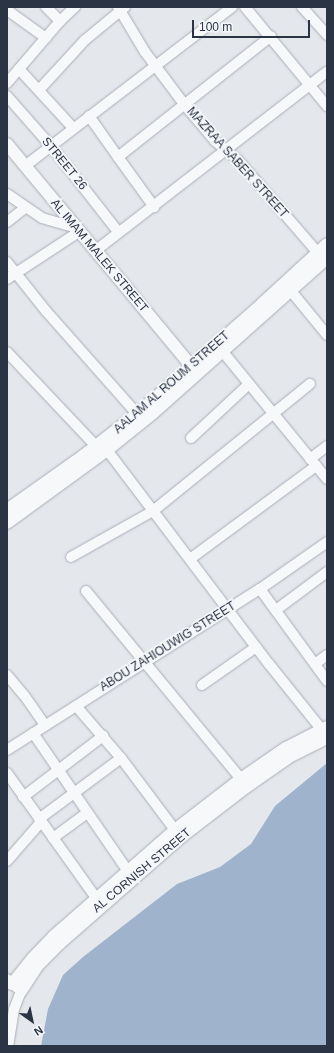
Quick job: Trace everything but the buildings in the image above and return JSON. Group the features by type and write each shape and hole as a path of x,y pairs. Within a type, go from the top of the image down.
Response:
{"street":[{"path":"46,7 60,21"},
{"path":"7,84 60,21 75,7"},
{"path":"25,166 232,7"},
{"path":"246,7 327,106"},
{"path":"302,7 327,35"},
{"path":"39,90 69,56 121,8"},
{"name":"MAZRAA SABER STREET","path":"121,8 136,38 155,66 210,136 238,160 322,255"},
{"path":"7,10 46,38"},
{"path":"118,157 271,36"},
{"path":"19,69 73,128"},
{"path":"95,252 154,207 225,149 327,72"},
{"name":"STREET 26","path":"7,96 51,146 119,233"},
{"path":"89,116 154,207"},
{"name":"AL IMAM MALEK STREET","path":"7,144 95,252 192,367"},
{"path":"7,194 25,208 51,222 78,230"},
{"path":"7,222 25,208"},
{"path":"11,276 78,230"},
{"name":"AALAM AL ROUM STREET","path":"102,448 137,414 192,367 266,308 291,291 322,255 327,244"},
{"name":"AALAM AL ROUM STREET","path":"7,522 38,494 176,394 223,352 266,308 322,255"},
{"path":"7,262 11,276 137,414"},
{"path":"291,291 327,336"},
{"path":"7,352 102,448 153,511 256,646 325,731"},
{"path":"223,352 327,479"},
{"path":"191,438 249,384"},
{"path":"70,557 153,511 310,384"},
{"path":"190,559 313,463 327,446"},
{"name":"AALAM AL ROUM STREET","path":"7,510 38,494"},
{"name":"ABOU ZAHIOUWIG STREET","path":"7,750 228,610 327,542"},
{"path":"276,610 327,572"},
{"path":"260,589 327,681"},
{"path":"86,591 240,779"},
{"path":"202,685 256,646"},
{"path":"314,664 327,655"},
{"path":"7,676 11,688 24,695 45,725"},
{"path":"76,706 103,736 175,830"},
{"name":"AL CORNISH STREET","path":"8,1046 14,1010 12,986 43,948 127,870 240,779 286,748 325,731"},
{"name":"AL CORNISH STREET","path":"12,986 38,965 60,943 181,837 246,787 325,731"},
{"path":"33,734 127,870"},
{"path":"23,797 103,736"},
{"path":"7,861 40,820 120,758"},
{"path":"7,774 96,898"},
{"path":"53,838 87,813"}],"water":[{"path":"327,763 327,1046 41,1046 48,1009 63,975 83,957 177,884 220,867 251,844 275,806"}]}
